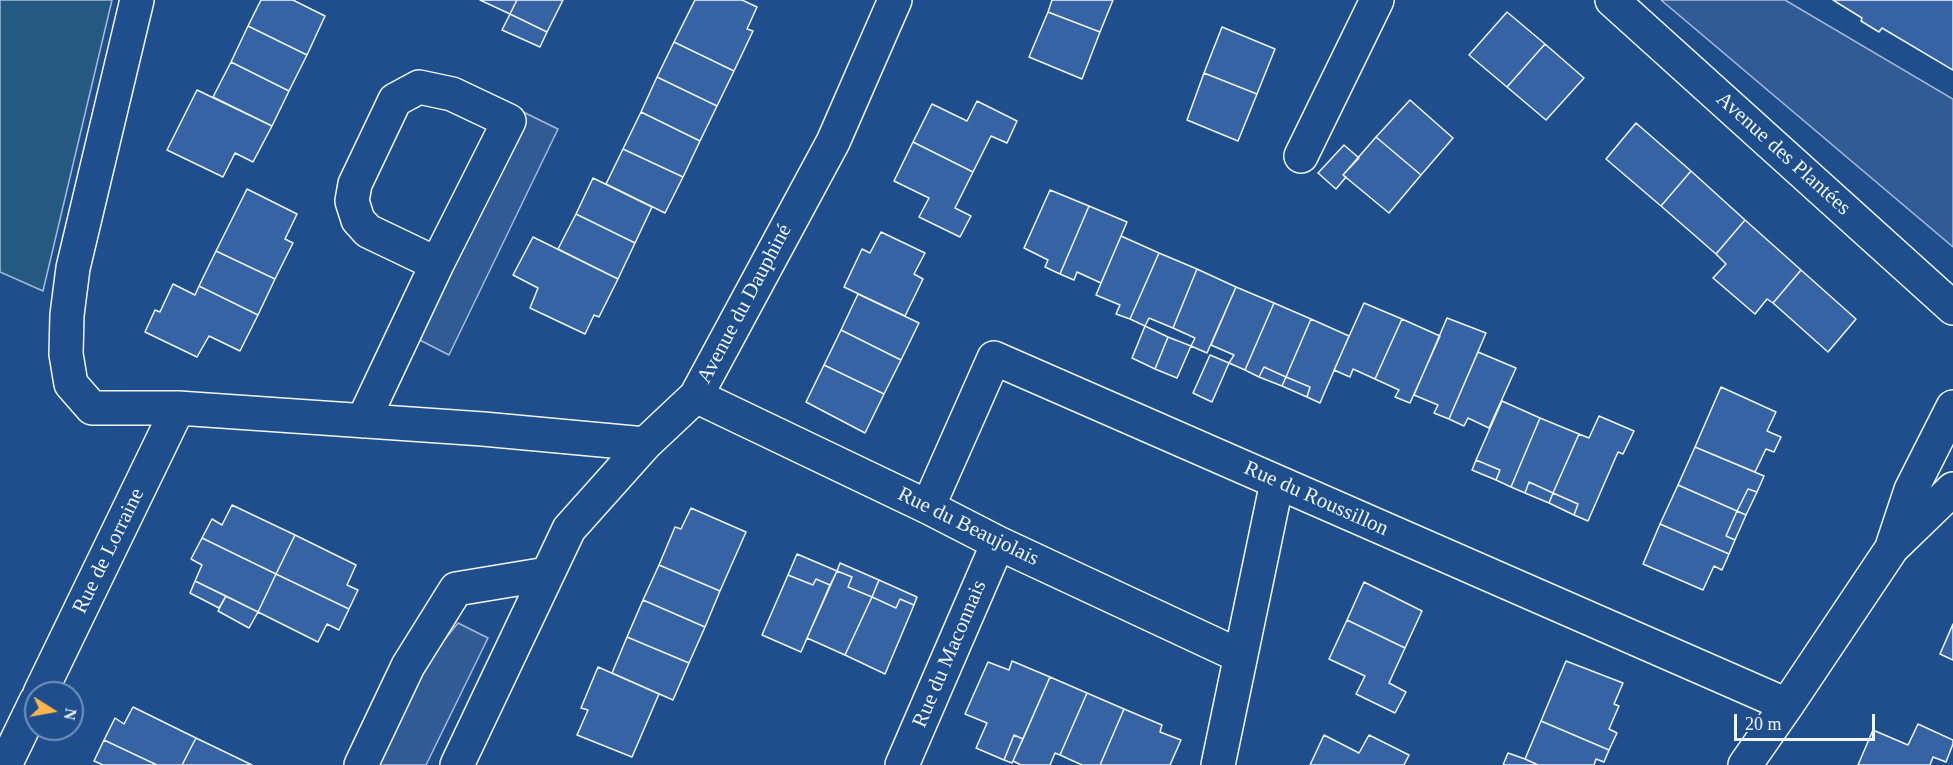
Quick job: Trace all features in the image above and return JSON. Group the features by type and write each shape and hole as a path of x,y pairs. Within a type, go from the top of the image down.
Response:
{"street":[{"path":"137,0 73,268 66,354 72,384 92,408 178,408 483,429 645,444"},
{"name":"Avenue du Dauphiné","path":"457,765 568,529 645,444 696,396 832,142 895,0"},
{"path":"1301,156 1377,0"},
{"name":"Avenue des Plantées","path":"1612,0 1953,308"},
{"path":"363,422 437,264 509,121 452,94 418,87 395,100 355,184 352,201 358,220 368,231 437,264"},
{"name":"Rue du Roussillon","path":"928,507 994,358 1787,705"},
{"name":"Rue du Beaujolais","path":"696,396 998,543 1240,656"},
{"path":"1892,548 1911,490 1953,407"},
{"name":"Rue de Lorraine","path":"46,681 178,408"},
{"path":"1218,765 1277,482"},
{"path":"1745,765 1892,548 1953,489"},
{"name":"Rue du Maconnais","path":"902,765 998,543"},
{"path":"361,765 408,666 456,589 547,574"},
{"path":"5,765 24,725"}],"shaded area":[{"path":"0,0 112,0 43,291 0,272"},
{"path":"1661,0 1785,0 1953,99 1953,247"},
{"path":"515,108 558,129 449,355 406,333"},
{"path":"458,623 488,638 426,765 376,765 424,665"}],"building":[{"path":"261,0 293,0 325,16 307,55 248,26"},
{"path":"480,0 517,0 510,14"},
{"path":"517,0 563,0 547,32 510,14"},
{"path":"695,0 742,0 757,7 747,29 753,31 734,71 674,42"},
{"path":"1052,0 1113,0 1100,32 1048,12"},
{"path":"1833,0 1953,0 1953,70 1882,28 1879,32"},
{"path":"1048,12 1100,32 1082,79 1029,57"},
{"path":"1507,12 1545,44 1507,87 1469,55"},
{"path":"510,14 547,32 540,47 502,30"},
{"path":"248,26 307,55 289,91 231,62"},
{"path":"1222,27 1275,49 1257,94 1204,73"},
{"path":"674,42 734,71 717,106 657,77"},
{"path":"1545,44 1584,78 1546,120 1507,87"},
{"path":"231,62 289,91 272,126 213,97"},
{"path":"1204,73 1257,94 1238,141 1187,120"},
{"path":"657,77 717,106 700,141 641,112"},
{"path":"197,90 272,126 253,162 235,153 223,177 167,150"},
{"path":"1410,100 1453,138 1421,175 1376,137"},
{"path":"977,101 1017,121 1007,143 991,136 973,172 913,142 932,104 967,121"},
{"path":"641,112 700,141 683,177 623,149"},
{"path":"1636,123 1691,171 1661,206 1606,159"},
{"path":"1376,137 1421,175 1389,213 1343,175"},
{"path":"913,142 973,172 955,208 971,216 960,237 919,217 929,198 894,181"},
{"path":"1344,145 1359,158 1343,175 1346,177 1336,189 1318,173"},
{"path":"623,149 683,177 665,213 606,184"},
{"path":"1691,171 1745,220 1716,254 1661,206"},
{"path":"593,178 652,207 635,243 576,214"},
{"path":"247,189 297,214 285,239 293,243 275,279 216,251"},
{"path":"1050,190 1089,206 1060,274 1045,267 1048,260 1024,248"},
{"path":"1089,206 1127,222 1101,283 1077,272 1074,280 1060,274"},
{"path":"576,214 635,243 618,279 558,249"},
{"path":"1745,220 1801,270 1773,303 1767,299 1755,314 1713,278 1726,264 1716,254"},
{"path":"881,232 925,253 914,274 923,279 905,316 844,287 862,249 870,253"},
{"path":"1121,236 1159,253 1130,319 1116,314 1120,305 1096,295"},
{"path":"533,237 618,279 599,317 594,315 585,334 530,308 538,288 513,275"},
{"path":"216,251 275,279 258,315 199,286"},
{"path":"1159,253 1197,269 1173,328 1149,318 1145,326 1130,319"},
{"path":"1197,269 1236,287 1207,353 1191,346 1195,338 1173,328"},
{"path":"1801,270 1856,319 1828,352 1773,303"},
{"path":"173,284 195,295 199,286 258,315 240,351 209,336 197,357 145,332 155,310 160,312"},
{"path":"1236,287 1274,303 1245,370 1229,363 1234,355 1211,345"},
{"path":"858,294 919,323 901,360 841,330"},
{"path":"1274,303 1311,319 1286,377 1264,367 1259,377 1245,370"},
{"path":"1364,303 1402,319 1375,379 1353,369 1350,377 1334,370"},
{"path":"1447,318 1486,333 1449,419 1434,413 1438,405 1414,395"},
{"path":"1311,319 1349,336 1320,403 1307,397 1310,387 1286,377"},
{"path":"1402,319 1440,336 1410,403 1395,397 1399,390 1375,379"},
{"path":"1145,326 1168,337 1155,369 1132,358"},
{"path":"841,330 901,360 884,394 824,365"},
{"path":"1168,337 1191,346 1177,378 1155,369"},
{"path":"1478,352 1516,368 1489,428 1468,418 1464,426 1449,419"},
{"path":"1210,355 1229,363 1212,402 1193,393"},
{"path":"824,365 884,394 865,433 806,402"},
{"path":"1264,367 1286,377 1282,386 1259,377"},
{"path":"1286,377 1310,387 1307,397 1282,386"},
{"path":"1721,387 1776,412 1767,431 1781,437 1774,452 1766,449 1755,472 1695,447"},
{"path":"1502,401 1540,418 1511,487 1496,480 1500,470 1476,460"},
{"path":"1599,416 1634,431 1623,454 1618,452 1588,521 1574,515 1578,504 1553,493 1579,434 1589,438"},
{"path":"1540,418 1579,434 1553,493 1529,482 1525,493 1511,487"},
{"path":"1695,447 1764,476 1757,492 1748,489 1737,511 1678,485"},
{"path":"1476,460 1500,470 1496,480 1472,470"},
{"path":"1529,482 1553,493 1549,503 1525,493"},
{"path":"1678,485 1737,511 1726,536 1735,540 1729,554 1660,524"},
{"path":"1748,489 1757,492 1746,515 1737,511"},
{"path":"1553,493 1578,504 1574,515 1549,503"},
{"path":"232,505 295,535 276,574 202,538 212,519 222,525"},
{"path":"691,508 746,532 720,591 659,565 675,527 681,529"},
{"path":"1737,511 1746,515 1735,540 1726,536"},
{"path":"1660,524 1729,554 1722,570 1714,566 1703,590 1643,564"},
{"path":"295,535 356,565 347,585 358,590 349,609 276,574"},
{"path":"202,538 276,574 258,612 195,581 202,565 191,559"},
{"path":"797,554 837,571 830,585 816,579 813,585 788,575"},
{"path":"840,563 879,580 872,597 848,587 852,577 837,571"},
{"path":"659,565 720,591 705,627 643,600"},
{"path":"837,571 852,577 848,587 872,597 845,655 807,638"},
{"path":"276,574 349,609 339,630 327,624 318,642 258,612"},
{"path":"788,575 813,585 816,579 830,585 801,652 762,635"},
{"path":"879,580 917,597 914,605 900,599 896,608 872,597"},
{"path":"195,581 226,596 219,608 190,593"},
{"path":"1364,582 1422,611 1405,648 1347,620"},
{"path":"226,596 258,612 249,628 218,611"},
{"path":"872,597 896,608 900,599 914,605 885,674 845,655"},
{"path":"643,600 705,627 689,663 627,637"},
{"path":"1347,620 1405,648 1389,683 1406,692 1395,713 1356,694 1365,676 1329,659"},
{"path":"1953,624 1953,660 1940,654"},
{"path":"627,637 689,663 673,700 612,673"},
{"path":"1012,661 1050,677 1023,739 1014,735 1004,760 976,748 987,723 965,714 988,662 1009,670"},
{"path":"1566,661 1623,683 1614,704 1619,706 1609,729 1617,733 1609,750 1541,721"},
{"path":"598,667 659,694 632,757 577,735 588,710 581,708"},
{"path":"1050,677 1087,693 1060,755 1055,753 1050,765 1021,765 1013,761"},
{"path":"1087,693 1124,709 1100,765 1082,765 1060,755"},
{"path":"133,707 196,738 182,765 157,765 104,740 115,718 124,724"},
{"path":"1124,709 1162,725 1160,732 1181,740 1170,765 1100,765"},
{"path":"1541,721 1609,750 1604,762 1596,759 1594,765 1538,765 1525,759"},
{"path":"1918,724 1953,740 1946,762 1933,757 1930,765 1858,765 1873,730 1908,745"},
{"path":"1014,735 1023,739 1012,763 1004,760"},
{"path":"1324,735 1359,753 1369,735 1409,755 1404,765 1310,765"},
{"path":"196,738 252,765 182,765"},
{"path":"104,740 157,765 103,765 94,761"},
{"path":"1508,753 1525,759 1538,765 1503,765"}]}
